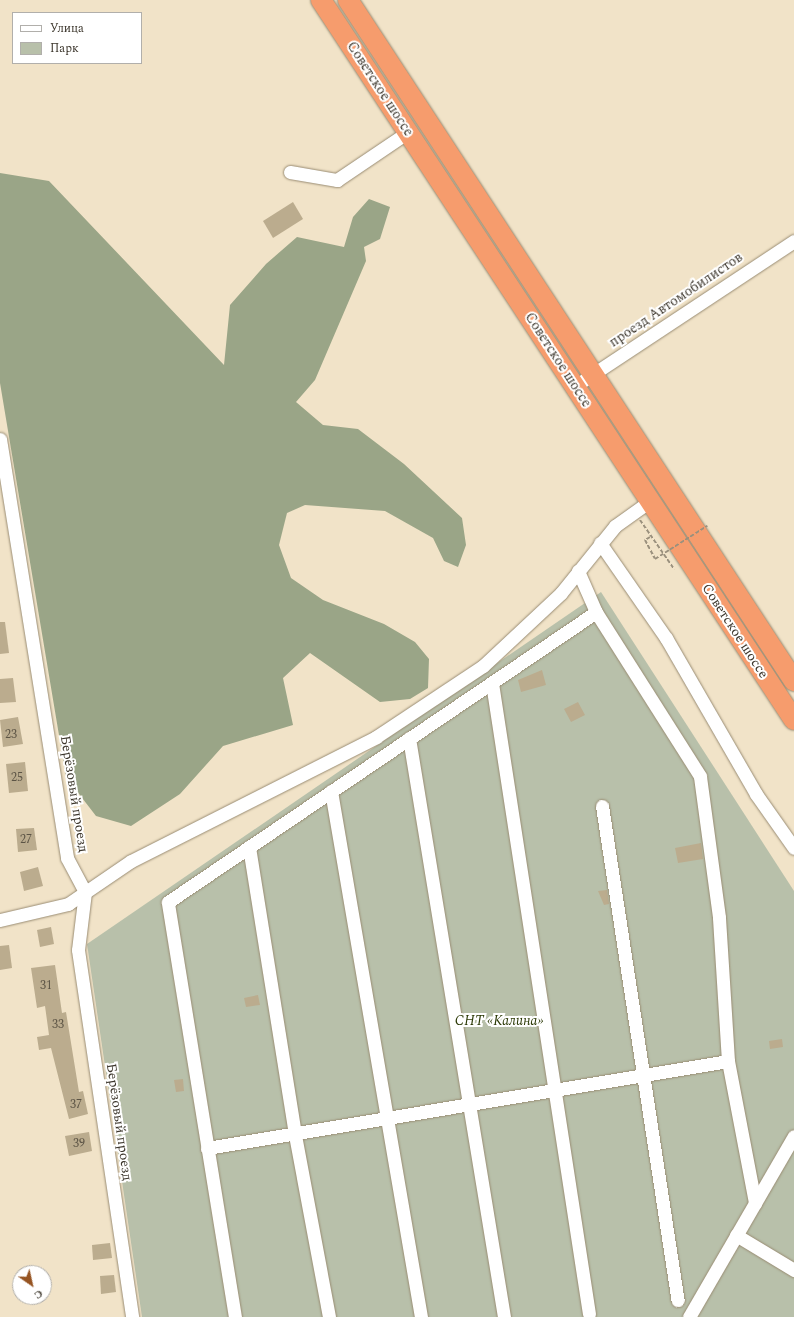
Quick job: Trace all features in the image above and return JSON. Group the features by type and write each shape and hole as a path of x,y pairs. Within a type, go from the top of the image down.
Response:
{"highway":[{"name":"Советское шоссе","path":"321,0 794,720"},
{"name":"Советское шоссе","path":"348,0 794,682"}],"street":[{"path":"290,172 337,180 408,132"},
{"name":"проезд Автомобилистов","path":"575,386 794,241"},
{"name":"Берёзовый проезд","path":"0,439 67,858 85,892 78,950 132,1317"},
{"path":"0,920 68,904 131,861 284,786 382,733 483,666 561,593 600,542 624,519 650,501"},
{"path":"600,542 653,618 756,794 794,848"},
{"path":"578,571 596,612 700,776 719,917 728,1061 755,1203"},
{"path":"235,1317 168,902 596,612"},
{"path":"492,683 589,1314"},
{"path":"409,738 504,1317"},
{"path":"331,791 385,1119 421,1317"},
{"path":"602,806 678,1300"},
{"path":"250,847 295,1135 329,1317"},
{"path":"207,1148 295,1135 469,1104 555,1092 728,1061"},
{"path":"689,1317 794,1138"},
{"path":"736,1235 794,1270"},
{"path":"696,1305 702,1317"}],"path":[{"path":"624,519 636,517 674,568"},
{"path":"650,536 645,540 655,559 707,526"}],"green space":[{"path":"0,173 49,181 224,365 230,305 266,264 297,237 344,247 353,217 369,199 390,207 380,239 364,247 366,261 315,380 296,402 323,425 358,429 404,464 462,518 466,545 458,567 444,561 433,538 385,511 305,505 287,513 279,545 291,578 323,600 384,624 415,642 429,659 428,688 410,699 380,702 310,653 283,678 293,725 223,746 180,794 131,826 96,816 66,777 0,383"},
{"name":"СНТ «Калина»","path":"601,592 794,891 794,1317 142,1317 87,944"}],"building":[{"path":"293,202 303,219 273,238 263,221"},
{"path":"0,622 5,622 9,653 0,654"},
{"path":"542,670 546,685 521,692 518,680"},
{"path":"13,678 16,702 0,703 0,679"},
{"path":"578,702 585,715 571,722 564,709"},
{"path":"18,717 23,744 3,747 0,720"},
{"path":"25,762 28,791 9,793 6,764"},
{"path":"34,828 37,850 18,852 16,829"},
{"path":"701,843 703,859 678,863 675,848"},
{"path":"38,867 43,886 24,891 20,872"},
{"path":"607,890 609,904 604,905 598,891"},
{"path":"51,927 54,944 40,947 37,930"},
{"path":"9,945 12,968 0,970 0,946"},
{"path":"55,965 62,1013 66,1012 79,1092 83,1091 88,1114 69,1119 51,1048 39,1050 37,1037 49,1035 45,1006 37,1008 31,968"},
{"path":"258,995 260,1005 246,1007 244,998"},
{"path":"782,1039 783,1047 770,1049 769,1041"},
{"path":"183,1079 184,1091 176,1092 174,1080"},
{"path":"89,1132 92,1151 69,1156 65,1136"},
{"path":"110,1243 112,1258 93,1260 92,1245"},
{"path":"114,1275 116,1292 101,1294 100,1276"}]}
